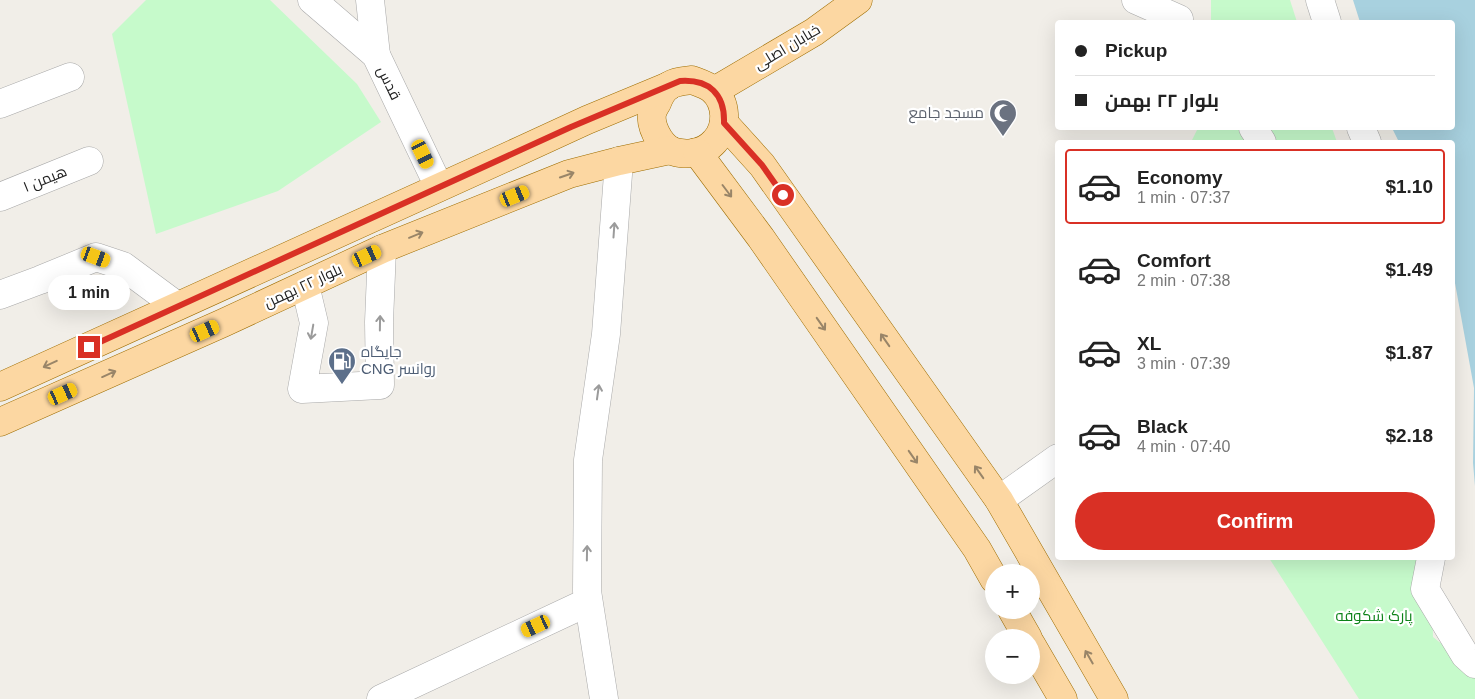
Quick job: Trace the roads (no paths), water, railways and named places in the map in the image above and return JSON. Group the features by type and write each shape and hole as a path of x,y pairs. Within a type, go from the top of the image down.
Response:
{"main road":[{"name":"خیابان اصلی","path":"714,90 814,32 858,0"},
{"path":"0,387 587,120 680,81 692,80 704,84 714,90 721,100 724,111 724,123 716,141 707,148 687,153 670,150 656,134 652,124 652,114 660,94 669,86"},
{"path":"724,123 762,165 999,500 1114,699"},
{"name":"بلوار ۲۲ بهمن","path":"0,422 223,323 382,249 569,174 670,150"},
{"path":"697,152 773,254 986,564"},
{"path":"1040,659 1063,699"}],"street":[{"name":"قدس","path":"312,0 376,56 439,188"},
{"path":"370,0 376,56"},
{"path":"1136,0 1182,14"},
{"path":"1320,0 1326,20"},
{"path":"0,104 70,77"},
{"name":"هیمن ۱","path":"0,197 89,161"},
{"path":"604,699 586,591 588,460 606,334 619,161"},
{"path":"305,285 314,323 302,390 380,385 382,249"},
{"path":"0,295 96,257 123,266 177,306"},
{"path":"999,500 1055,460"},
{"path":"1431,560 1425,589 1464,655 1475,664"},
{"path":"381,699 588,602"}],"water":[{"path":"1353,0 1475,0 1475,486 1473,463 1474,388 1455,283 1455,140 1398,140 1393,130 1455,130 1455,20 1359,20"}],"place":[{"name":"مسجد جامع","path":"1003,137"},
{"name":"جایگاه CNG روانسر","path":"342,385"}],"park label":[{"name":"پارک شکوفه","path":"1374,616"}]}
